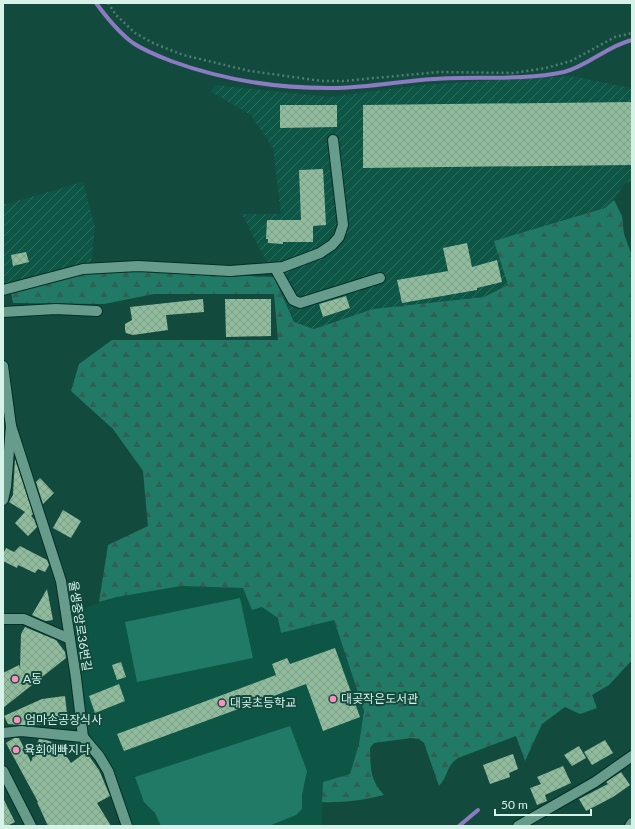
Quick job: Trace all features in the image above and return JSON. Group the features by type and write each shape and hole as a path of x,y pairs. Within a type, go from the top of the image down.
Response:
{"street":[{"path":"3,290 83,269 138,266 230,271 275,268 283,267 320,253 339,237 343,226 333,140"},
{"path":"275,268 292,300 300,303 380,278"},
{"path":"3,312 56,309 97,311"},
{"path":"3,366 11,426 6,487 3,500"},
{"name":"율생중앙로36번길","path":"11,426 61,581 83,737"},
{"path":"3,619 24,619 70,639"},
{"path":"3,733 21,731 83,737 99,756 108,771 127,826"},
{"path":"518,826 595,782 632,756"},
{"path":"3,771 31,826"}],"path":[{"path":"108,3 116,15 135,33 153,43 183,55 250,71 322,81 343,81 439,72 514,72 546,68 570,61 616,37 632,33"}],"shaded area":[{"path":"570,76 632,88 632,180 624,184 614,200 605,208 495,241 508,285 484,297 373,309 314,329 295,322 242,214 281,214 273,148 251,115 211,92 215,85 330,97 421,85"},
{"path":"83,182 95,228 91,262 3,285 3,205"},
{"name":"대곶초등학교","path":"181,586 244,588 252,610 262,607 279,619 281,633 334,619 364,711 359,744 350,774 323,783 322,826 133,826 113,772 85,725 71,612 117,597"}],"green space":[{"path":"614,200 622,216 624,234 632,256 632,660 609,685 592,695 597,708 580,714 565,707 542,724 525,761 516,736 458,758 451,764 439,786 424,743 419,739 411,738 374,743 370,748 372,773 379,789 384,795 353,801 322,802 323,782 350,774 359,744 364,711 334,620 281,633 278,618 262,607 252,610 243,588 181,586 117,597 99,602 108,545 148,526 143,471 113,429 71,391 79,364 112,340 278,340 274,294 154,294 104,304 13,303 11,292 82,272 152,272 274,277 294,322 314,329 373,309 484,297 508,285 494,241 605,208"},
{"path":"240,598 253,658 137,682 125,622"},
{"path":"290,726 307,771 302,795 302,809 296,815 269,826 161,826 155,813 144,802 135,777"}],"building":[{"path":"632,102 632,165 363,168 363,105"},
{"path":"280,105 337,105 337,127 280,128"},
{"path":"323,169 326,225 313,226 313,242 283,242 283,244 268,243 268,239 266,239 267,220 301,220 299,170"},
{"path":"467,243 472,267 497,260 502,282 477,288 477,290 402,303 397,280 448,271 443,248"},
{"path":"26,252 29,262 13,266 11,255"},
{"path":"346,296 350,308 323,317 319,304"},
{"path":"203,299 204,312 166,315 168,330 133,335 126,333 125,324 132,320 130,307"},
{"path":"225,299 271,299 271,336 226,337"},
{"path":"15,459 33,514 31,516 37,527 28,536 15,523 25,512 9,502 13,495"},
{"path":"40,478 54,493 43,504 36,482"},
{"path":"63,510 81,521 71,538 53,528"},
{"path":"20,546 47,560 49,565 45,572 38,569 35,573 18,565 17,568 3,561 3,554 6,548 14,552"},
{"path":"47,589 53,620 45,621 32,615"},
{"path":"25,627 56,640 65,652 66,658 3,708 3,673 19,665 20,668 21,634"},
{"path":"335,648 360,717 323,731 306,684 124,751 117,734 276,675 272,664 287,658 290,664"},
{"path":"121,662 126,677 117,680 112,665"},
{"path":"119,684 125,701 95,713 89,696"},
{"path":"65,696 68,722 43,725 8,724 4,716 42,699"},
{"path":"14,738 19,738 31,762 39,739 64,746 63,751 71,763 86,752 99,770 110,796 97,803 111,826 48,826 38,802 6,743"},
{"path":"605,740 613,753 592,765 584,752"},
{"path":"579,746 586,758 572,766 564,755"},
{"path":"513,754 518,769 509,773 510,777 490,784 483,765"},
{"path":"563,766 571,783 545,795 547,801 537,805 530,788 541,784 537,777"},
{"path":"621,772 630,785 613,797 586,811 579,799 608,784 606,782"},
{"path":"3,798 15,822 7,826 3,826"}],"waterway":[{"path":"96,3 122,34 133,43 156,55 191,68 232,78 296,87 338,88 450,78 548,75 573,69 614,47 632,40"},
{"path":"459,826 478,810"}],"place":[{"name":"A동","path":"15,679"},
{"name":"대곶작은도서관","path":"333,699"},
{"name":"대곶초등학교","path":"222,703"},
{"name":"엄마손공장식사","path":"17,720"},
{"name":"육회에빠지다","path":"16,750"}]}
